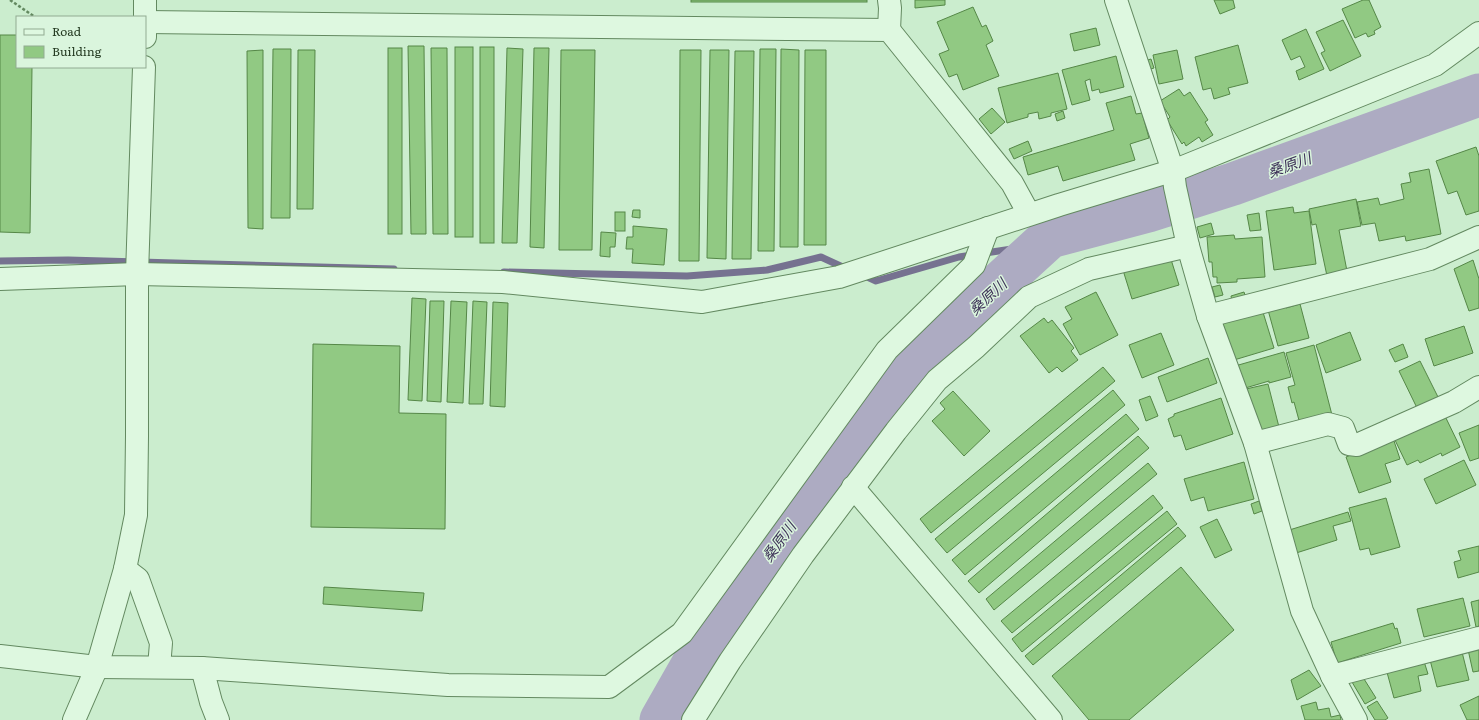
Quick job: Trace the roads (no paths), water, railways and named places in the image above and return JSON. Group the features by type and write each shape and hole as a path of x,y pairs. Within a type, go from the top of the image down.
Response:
{"street":[{"path":"145,0 145,16"},
{"path":"889,0 889,30 1012,183 1029,214"},
{"path":"1116,0 1174,179 1188,246 1208,316 1255,443 1302,611 1332,676 1356,720"},
{"path":"146,30 889,30"},
{"path":"0,279 137,274 503,282 702,302 839,277 1029,214 1174,179 1435,65 1479,33"},
{"path":"74,720 97,667 125,569 136,515 137,274 144,68"},
{"path":"0,656 97,667 202,668 448,685 609,687 682,633 887,350 974,265 988,228"},
{"path":"1208,316 1430,259 1479,237"},
{"path":"693,720 763,611 853,487 896,430 937,380 976,347 1029,297 1089,269 1188,246"},
{"path":"1255,443 1328,424 1343,428 1349,444 1357,445 1454,402 1479,387"},
{"path":"853,487 1051,720"},
{"path":"125,569 138,579 161,643 159,667"},
{"path":"1332,676 1479,638"},
{"path":"202,668 210,702 218,720"}],"waterway":[{"name":"桑原川","path":"661,720 710,634 893,384 956,323 1050,237 1148,211 1233,184 1479,95"},
{"path":"863,275 876,281 959,257 1012,249 1050,237"},
{"path":"504,272 687,276 767,270 821,257 847,269"},
{"path":"0,261 68,260 394,269"}]}
